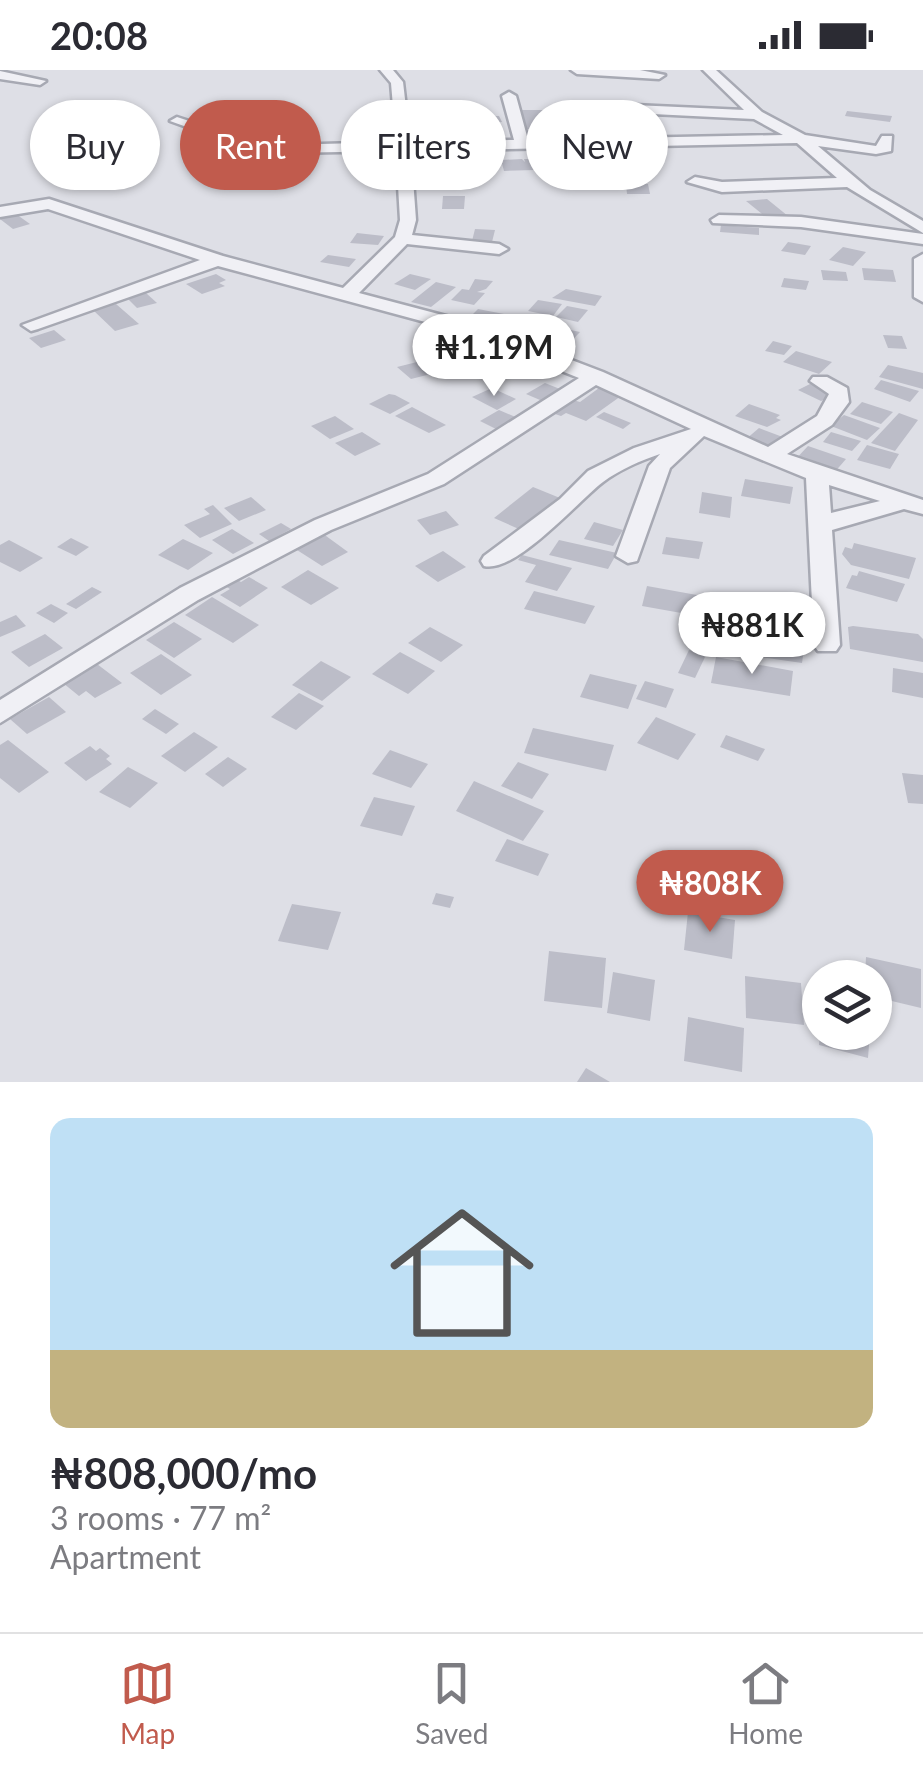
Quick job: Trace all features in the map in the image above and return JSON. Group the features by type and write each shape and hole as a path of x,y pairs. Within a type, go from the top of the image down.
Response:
{"street":[{"path":"386,70 397,82 399,100"},
{"path":"577,70 659,75"},
{"path":"709,70 757,115 800,139 848,182 923,228"},
{"path":"0,75 40,81"},
{"path":"509,96 522,144"},
{"path":"668,111 757,115"},
{"path":"177,121 248,145 284,149 341,148"},
{"path":"506,144 800,139 876,150 886,148 888,139"},
{"path":"695,182 722,187 848,182"},
{"path":"348,294 403,238 408,220 406,190"},
{"path":"0,212 48,204 218,260 474,328 596,376 720,436 912,505"},
{"path":"719,220 800,222 923,239"},
{"path":"403,238 499,249"},
{"path":"31,325 218,260"},
{"path":"923,260 923,296"},
{"path":"0,713 188,594 323,525 436,480 596,376"},
{"path":"770,455 830,418 842,398 840,392 820,380"},
{"path":"493,561 568,504 596,476 642,453 694,435 720,436"},
{"path":"628,556 660,466 694,435"},
{"path":"817,474 828,645"},
{"path":"820,527 868,509 912,505"}],"building":[{"path":"847,111 892,116 890,122 845,116"},
{"path":"526,159 526,170 506,171 506,160"},
{"path":"627,190 649,190 650,194 627,194"},
{"path":"443,196 465,196 464,209 442,209"},
{"path":"767,199 788,216 767,218 746,201"},
{"path":"16,214 30,224 13,229 0,219"},
{"path":"721,225 759,228 759,235 720,232"},
{"path":"475,229 495,230 492,242 472,241"},
{"path":"357,233 384,236 378,245 350,243"},
{"path":"788,242 811,246 805,255 781,251"},
{"path":"843,247 866,252 853,266 829,260"},
{"path":"328,255 356,259 349,267 320,262"},
{"path":"862,268 893,270 896,282 864,280"},
{"path":"821,270 846,272 848,281 823,280"},
{"path":"216,274 226,280 219,283 225,286 202,294 186,284"},
{"path":"410,274 431,279 415,290 394,284"},
{"path":"784,278 809,281 806,290 781,287"},
{"path":"475,279 493,281 477,292 485,293 474,305 451,300 462,289 469,290"},
{"path":"436,282 456,287 431,307 411,302"},
{"path":"566,289 602,296 595,306 552,298"},
{"path":"146,293 157,303 137,308 127,298"},
{"path":"538,300 562,304 553,316 528,311"},
{"path":"116,304 139,324 115,331 93,310"},
{"path":"567,306 588,310 578,322 556,317"},
{"path":"478,309 504,314 494,325 468,319"},
{"path":"528,314 549,318 531,336 510,332"},
{"path":"557,327 580,332 561,352 538,347"},
{"path":"54,330 66,340 41,348 29,338"},
{"path":"883,335 902,336 907,349 888,348"},
{"path":"773,341 792,346 784,355 765,351"},
{"path":"796,351 832,362 819,374 783,362"},
{"path":"417,362 431,374 411,379 397,367"},
{"path":"888,365 923,373 923,389 879,377"},
{"path":"881,380 919,391 910,402 874,389"},
{"path":"545,383 565,391 547,403 526,394"},
{"path":"812,383 835,394 821,401 798,390"},
{"path":"492,388 516,399 497,410 472,397"},
{"path":"599,388 621,396 586,421 566,413 552,413 573,400 580,402"},
{"path":"389,394 410,403 390,414 369,404"},
{"path":"862,402 893,412 881,424 850,414"},
{"path":"749,404 780,415 776,418 781,420 767,427 735,416"},
{"path":"412,407 446,425 429,433 395,416"},
{"path":"499,410 520,419 500,431 480,421"},
{"path":"604,412 631,423 623,429 596,417"},
{"path":"899,413 918,420 895,451 871,443"},
{"path":"844,415 880,428 867,440 831,426"},
{"path":"335,416 354,429 330,439 311,426"},
{"path":"759,428 788,439 774,451 745,440"},
{"path":"362,432 381,444 355,456 335,443"},
{"path":"831,432 861,441 852,451 823,442"},
{"path":"867,445 899,454 890,469 857,460"},
{"path":"808,446 846,459 833,474 794,461"},
{"path":"745,479 793,487 790,504 741,496"},
{"path":"533,487 560,498 521,530 494,518"},
{"path":"702,492 732,497 730,518 699,513"},
{"path":"251,497 266,510 239,521 224,508"},
{"path":"213,505 232,524 200,538 184,525 210,514 204,509"},
{"path":"446,511 459,525 430,535 417,520"},
{"path":"594,522 623,530 613,546 584,539"},
{"path":"281,523 291,529 269,541 259,534"},
{"path":"232,529 254,543 233,554 212,540"},
{"path":"322,533 348,552 322,566 297,550"},
{"path":"666,537 703,542 699,559 662,554"},
{"path":"71,538 89,547 76,556 57,547"},
{"path":"183,539 213,553 188,570 158,555"},
{"path":"9,540 43,558 20,572 0,562 0,545"},
{"path":"559,540 617,553 608,569 549,555"},
{"path":"854,543 916,558 909,579 851,565 842,554 845,547 852,549"},
{"path":"443,551 466,567 438,582 415,566"},
{"path":"522,555 572,568 557,591 525,582 536,565 518,560"},
{"path":"308,570 339,588 311,605 281,587"},
{"path":"859,571 905,584 897,602 846,588 852,575 857,576"},
{"path":"249,577 268,588 240,607 220,595 236,579 241,582"},
{"path":"647,586 719,599 715,619 642,606"},
{"path":"92,587 102,592 76,609 66,604"},
{"path":"534,591 595,606 585,624 524,609"},
{"path":"212,597 259,625 233,643 185,615"},
{"path":"51,604 68,613 54,623 36,613"},
{"path":"16,615 26,626 0,637 0,622"},
{"path":"174,622 202,639 174,658 146,640"},
{"path":"430,627 463,645 441,662 408,643"},
{"path":"723,627 805,642 802,663 718,651"},
{"path":"848,627 918,634 923,639 923,662 850,649"},
{"path":"45,634 63,648 29,667 11,652"},
{"path":"689,650 706,655 695,678 678,673"},
{"path":"400,652 435,671 408,694 372,674"},
{"path":"161,654 192,675 161,695 130,673"},
{"path":"716,657 793,671 790,696 711,683"},
{"path":"321,661 351,677 322,701 292,685"},
{"path":"97,664 122,683 95,698 86,691 79,696 63,683"},
{"path":"893,668 923,673 923,698 892,692"},
{"path":"590,674 637,685 628,709 580,697"},
{"path":"645,681 674,689 666,708 636,699"},
{"path":"299,693 324,706 296,730 271,717"},
{"path":"49,697 66,712 27,734 10,719"},
{"path":"155,709 179,724 166,734 142,719"},
{"path":"656,717 696,734 678,760 637,743"},
{"path":"533,728 614,745 606,771 524,753"},
{"path":"194,732 218,747 185,772 161,756"},
{"path":"726,735 765,749 758,761 720,747"},
{"path":"8,740 49,772 19,793 0,778 0,745"},
{"path":"90,746 110,756 106,759 112,764 86,781 64,763"},
{"path":"390,750 428,764 411,788 372,774"},
{"path":"228,757 247,769 223,787 205,774"},
{"path":"518,762 549,774 532,799 501,786"},
{"path":"128,767 158,783 130,808 99,792"},
{"path":"902,773 923,775 923,804 908,803"},
{"path":"474,781 544,811 523,841 456,811"},
{"path":"374,797 415,806 402,836 360,826"},
{"path":"507,839 549,854 538,876 495,861"},
{"path":"436,893 454,897 450,908 432,904"},
{"path":"292,904 341,912 328,950 278,941"},
{"path":"688,912 735,920 732,959 684,950"},
{"path":"549,951 606,958 602,1008 544,1001"},
{"path":"892,963 921,969 921,1008 892,1001"},
{"path":"613,972 655,980 650,1021 607,1013"},
{"path":"745,976 801,983 802,1025 746,1018"},
{"path":"688,1017 744,1028 742,1072 684,1061"},
{"path":"838,1050 869,1050 868,1058"},
{"path":"586,1068 610,1082 577,1082"}]}
